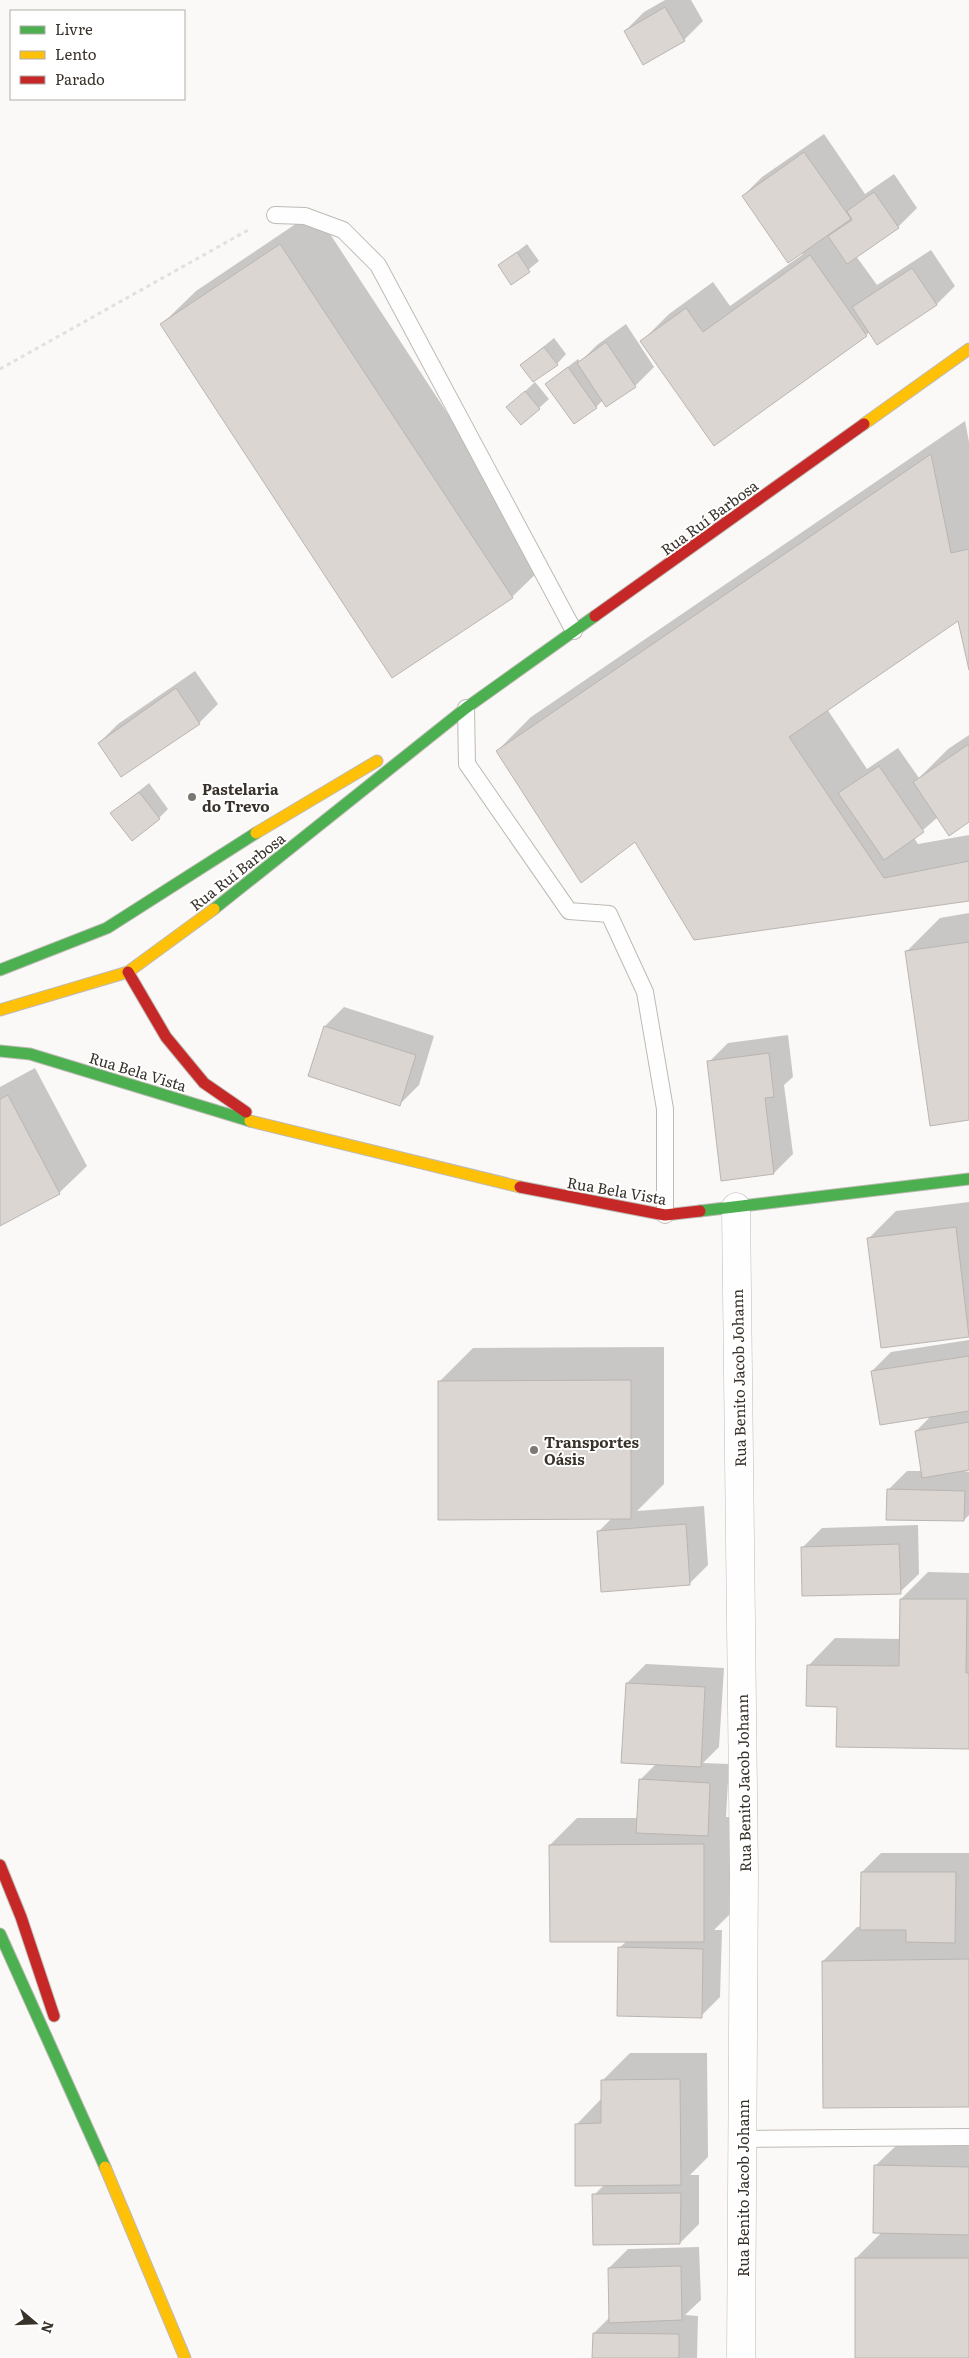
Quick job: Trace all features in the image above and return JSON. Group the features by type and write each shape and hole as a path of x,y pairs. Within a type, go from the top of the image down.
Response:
{"main road":[{"name":"Rua Ruí Barbosa","path":"0,1010 128,972 232,895 466,708 969,349"},
{"name":"Rua Ruí Barbosa","path":"0,970 107,928 262,829 466,708"},
{"path":"104,967 128,972"},
{"name":"Rua Bela Vista","path":"128,972 166,1037 204,1083 266,1126"},
{"name":"Rua Bela Vista","path":"0,1051 30,1054 266,1126 518,1187 665,1215 969,1179"},
{"path":"0,1865 21,1917 58,2029"},
{"path":"0,1934 98,2150 185,2358"},
{"path":"64,2048 98,2150"}],"street":[{"name":"Rua Benito Jacob Johann","path":"736,1207 744,1874 741,2358"}],"lane":[{"path":"275,215 305,216 343,230 378,265 574,632"},
{"path":"466,708 467,764 569,911 609,914 645,992 665,1108 665,1215"},
{"path":"742,2139 969,2137"}],"path":[{"path":"0,369 275,215"}],"building":[{"path":"665,7 685,41 643,65 624,31"},
{"path":"804,152 851,219 788,263 742,196"},
{"path":"874,192 899,228 847,264 828,236 852,220 847,211"},
{"path":"280,244 513,598 392,678 160,324"},
{"path":"517,252 530,272 511,285 498,265"},
{"path":"810,255 867,336 714,446 640,341 686,308 703,332"},
{"path":"912,268 937,305 877,345 852,307"},
{"path":"606,342 636,387 606,407 577,363"},
{"path":"544,347 558,365 533,382 520,365"},
{"path":"568,367 597,408 574,424 545,384"},
{"path":"525,391 540,409 521,425 506,407"},
{"path":"931,454 951,553 969,549 969,670 958,621 789,737 884,878 969,861 969,901 694,940 635,842 581,883 496,751"},
{"path":"176,688 200,724 121,777 98,743"},
{"path":"969,744 969,822 949,836 913,782"},
{"path":"879,766 924,832 884,860 838,793"},
{"path":"139,792 160,819 132,841 110,813"},
{"path":"969,942 969,1120 930,1126 905,951"},
{"path":"324,1026 416,1055 400,1106 308,1076"},
{"path":"769,1053 774,1097 765,1098 774,1174 721,1181 707,1061"},
{"path":"8,1095 60,1194 0,1226 0,1099"},
{"path":"956,1227 969,1337 881,1348 867,1238"},
{"path":"969,1356 969,1411 880,1425 871,1371"},
{"name":"Transportes Oásis","path":"631,1380 631,1519 438,1520 438,1381"},
{"path":"969,1422 969,1470 922,1478 915,1431"},
{"path":"887,1489 965,1491 964,1521 886,1520"},
{"path":"686,1524 690,1585 601,1592 597,1531"},
{"path":"899,1544 901,1594 802,1596 801,1547"},
{"path":"900,1599 967,1599 966,1673 969,1673 969,1749 836,1747 837,1707 806,1706 807,1665 899,1666"},
{"path":"626,1683 705,1687 701,1767 621,1763"},
{"path":"639,1779 710,1783 708,1836 636,1833"},
{"path":"704,1844 704,1942 550,1942 549,1845"},
{"path":"861,1872 956,1872 955,1943 906,1942 906,1930 860,1930"},
{"path":"618,1947 703,1949 702,2018 617,2016"},
{"path":"969,1959 969,2107 823,2108 822,1961"},
{"path":"680,2079 681,2185 575,2186 575,2124 601,2123 601,2080"},
{"path":"874,2165 969,2167 969,2235 873,2233"},
{"path":"681,2193 680,2244 593,2245 592,2194"},
{"path":"855,2258 969,2258 969,2358 855,2358"},
{"path":"681,2266 682,2320 609,2323 608,2268"},
{"path":"593,2333 679,2334 679,2358 592,2358"}],"traffic: fast":[{"path":"214,909 466,708 595,616"},
{"path":"0,970 107,928 256,833"},
{"path":"0,1051 30,1054 250,1121"},
{"path":"700,1211 969,1179"},
{"path":"0,1934 105,2167"}],"traffic: slow":[{"path":"864,424 969,349"},
{"path":"256,833 377,761"},
{"path":"0,1010 128,972 214,909"},
{"path":"250,1121 520,1187"},
{"path":"105,2167 185,2358"}],"traffic: jam":[{"path":"595,616 864,424"},
{"path":"128,972 166,1037 204,1083 246,1112"},
{"path":"520,1187 665,1215 700,1211"},
{"path":"0,1865 21,1917 54,2016"}],"place":[{"name":"Pastelaria do Trevo","path":"192,797"},
{"name":"Transportes Oásis","path":"534,1450"}]}
